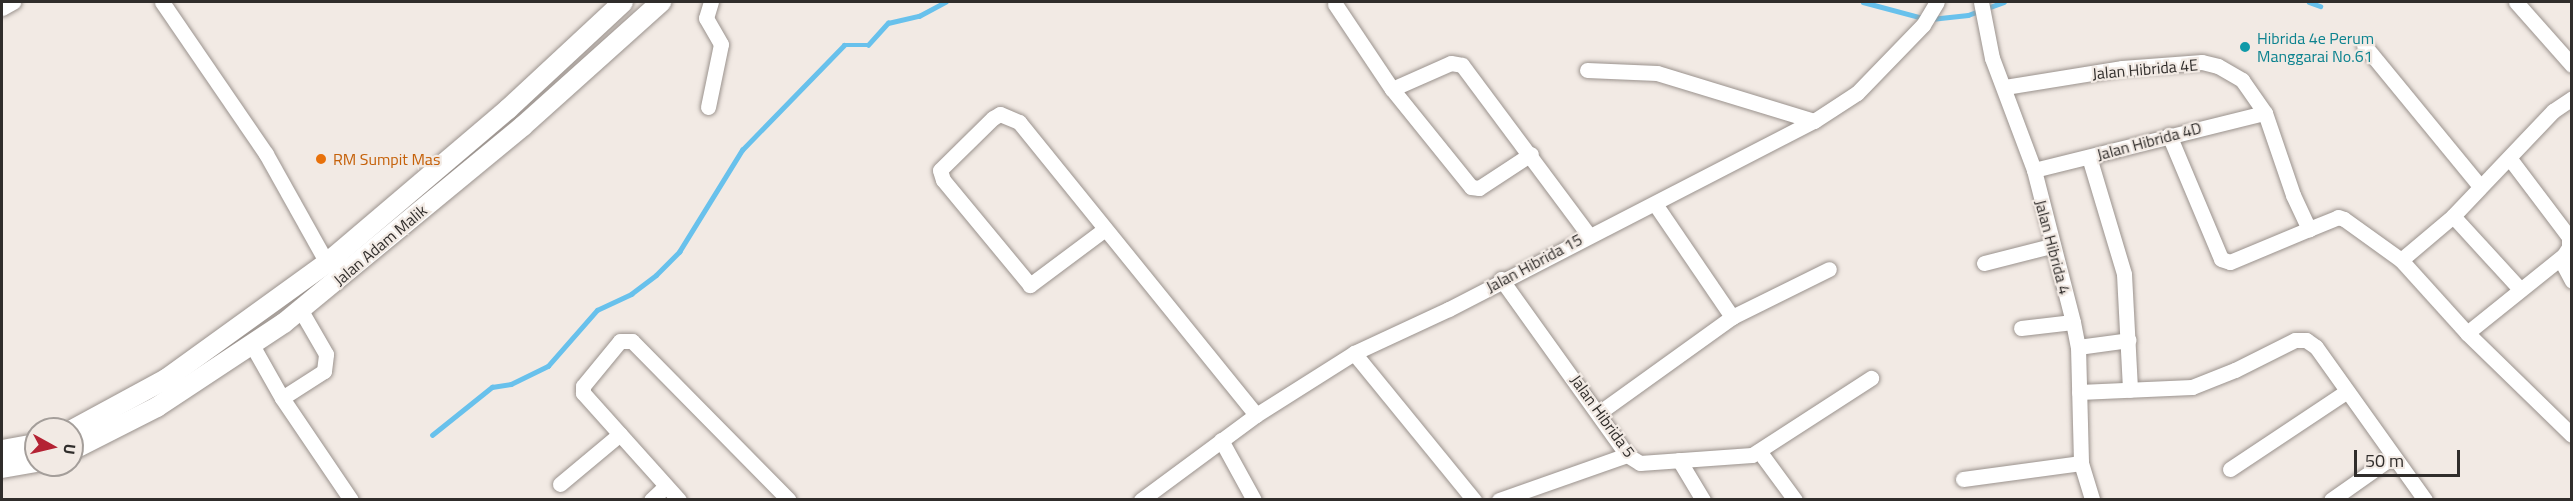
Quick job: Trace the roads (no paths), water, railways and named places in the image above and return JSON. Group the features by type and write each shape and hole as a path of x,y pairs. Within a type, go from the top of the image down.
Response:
{"main road":[{"name":"Jalan Adam Malik","path":"84,423 166,379 320,268 508,109 623,2"},
{"name":"Jalan Adam Malik","path":"84,444 157,407 252,345 326,291 523,126 661,2"},
{"path":"508,109 523,126"},
{"path":"463,146 477,164"},
{"path":"320,268 326,291"},
{"path":"239,325 252,345"},
{"path":"2,450 24,446"},
{"path":"2,468 24,464"}],"street":[{"path":"2,8 13,2"},
{"path":"162,2 266,153 320,268"},
{"path":"708,107 721,44 706,18 711,2"},
{"name":"Jalan Hibrida 15","path":"1141,500 1256,415 1354,353 1449,309 1501,279 1588,234 1655,204 1814,120 1857,93 1927,20 1937,2"},
{"path":"2516,2 2571,65"},
{"path":"1335,4 1344,23 1392,89 1471,187 1479,188 1531,154"},
{"name":"Jalan Hibrida 4","path":"1983,8 1992,58 2005,87 2034,170 2051,246 2073,322 2078,347 2081,463 2092,500"},
{"path":"2364,45 2479,185"},
{"path":"1392,89 1457,62 1531,154 1588,234"},
{"name":"Jalan Hibrida 4E","path":"2005,87 2122,68 2202,62 2242,80 2265,112 2293,195 2309,229"},
{"path":"1587,70 1657,74 1814,120"},
{"path":"2401,260 2453,216 2479,185 2510,159 2553,111 2571,99"},
{"name":"Jalan Hibrida 4D","path":"2034,170 2265,112"},
{"path":"1105,229 1030,285 943,180 940,170 993,118 1000,114 1019,122 1256,415"},
{"path":"2169,135 2221,259 2230,262 2338,217 2344,219 2401,260 2468,333 2571,435"},
{"path":"2089,157 2124,274 2130,390"},
{"path":"2510,159 2569,237 2563,264 2571,281"},
{"path":"1655,204 1732,317"},
{"path":"2453,216 2519,288"},
{"path":"1984,263 2051,246"},
{"path":"2468,333 2519,288 2564,255"},
{"path":"1600,412 1732,317 1829,270"},
{"name":"Jalan Hibrida 5","path":"1501,279 1600,412 1627,455 1640,463 1747,456 1759,451 1871,378"},
{"path":"282,398 324,370 328,362 300,309"},
{"path":"2021,328 2073,322"},
{"path":"679,500 665,487 582,390 620,341 627,340 789,500"},
{"path":"2078,347 2129,340"},
{"path":"2079,392 2175,390 2204,383 2295,340 2306,340 2316,348 2392,458 2425,500"},
{"path":"252,345 282,398 351,500"},
{"path":"1354,353 1474,500"},
{"path":"2229,468 2346,392"},
{"path":"560,484 620,434"},
{"path":"1221,440 1254,500"},
{"path":"1759,451 1795,500"},
{"path":"1499,500 1627,455"},
{"path":"2331,500 2392,458"},
{"path":"1678,460 1703,500"},
{"path":"1963,479 2081,463"},
{"path":"651,500 665,487"}],"waterway":[{"path":"432,435 492,387 511,384 548,366 597,310 631,294 656,275 679,252 742,150 844,45 868,45 888,23 919,16 945,2"},
{"path":"1863,2 1923,18"},
{"path":"1931,19 1968,15 2004,2"},
{"path":"2309,2 2320,6"}],"place":[{"name":"Hibrida 4e Perum Manggarai No.61","path":"2245,47"},
{"name":"RM Sumpit Mas","path":"321,159"}]}
